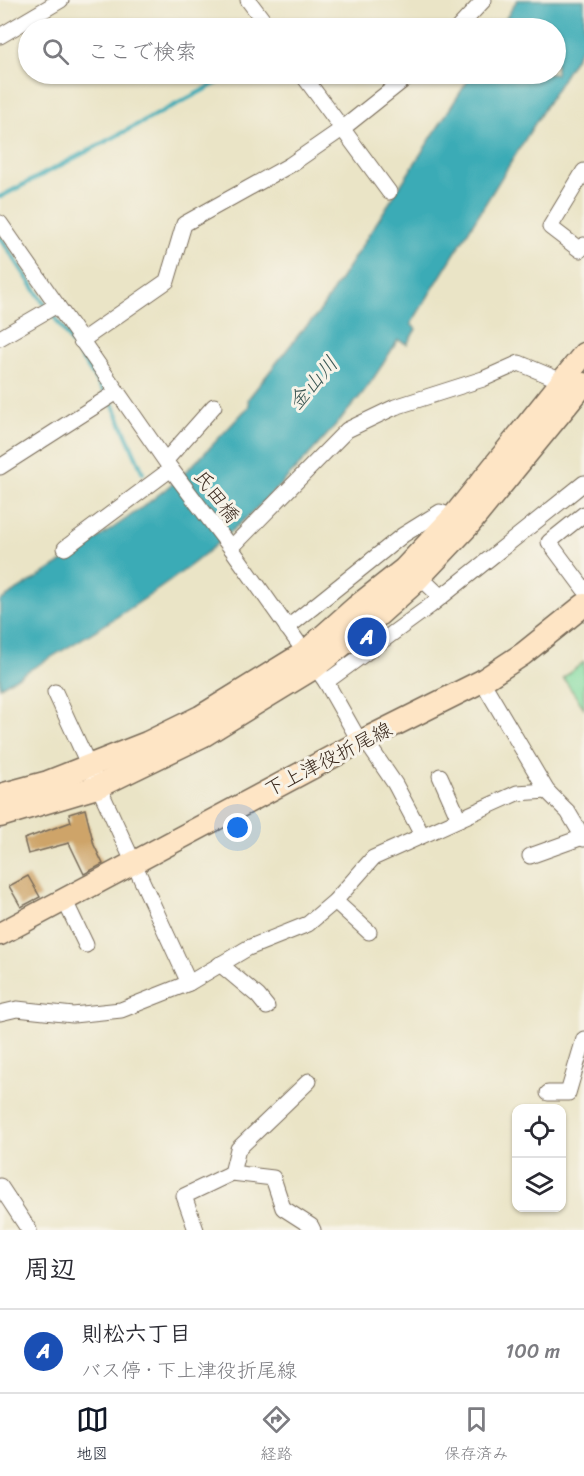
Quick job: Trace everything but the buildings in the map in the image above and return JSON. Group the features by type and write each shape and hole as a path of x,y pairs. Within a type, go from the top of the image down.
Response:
{"street":[{"path":"30,18 61,0"},
{"path":"248,0 262,18"},
{"path":"467,18 484,0"},
{"path":"0,36 18,25"},
{"path":"309,84 389,192"},
{"path":"81,341 167,281 184,224 290,165 342,129 398,84"},
{"path":"584,171 549,227 579,250 584,245"},
{"name":"氏田橋","path":"0,222 170,468 315,667 362,741 395,784 422,835"},
{"path":"0,338 57,305"},
{"path":"315,667 365,627 420,577 467,528 578,386 584,354"},
{"path":"229,546 347,430 395,407 483,378 519,363 578,386"},
{"path":"315,667 356,607 404,569 578,386"},
{"path":"0,467 117,392"},
{"path":"65,548 170,468 214,406"},
{"path":"0,816 93,777 147,743 200,717 315,667 441,597 584,483"},
{"path":"287,628 403,535 440,512 453,517"},
{"path":"584,514 549,542 584,589"},
{"path":"420,577 441,597"},
{"name":"下上津役折尾線","path":"0,934 362,741 482,681 523,654 584,604"},
{"path":"482,681 547,791 568,812 583,838 530,856"},
{"path":"55,692 189,983"},
{"path":"440,776 459,819"},
{"path":"0,795 48,782 93,777"},
{"path":"0,1013 17,1009 73,1015 121,1010 189,983 248,948 308,924 335,902 373,858 516,793 547,791"},
{"path":"64,899 86,945"},
{"path":"335,902 369,932"},
{"path":"220,964 258,996 267,1007"},
{"path":"548,1093 568,1093 584,1039"},
{"path":"232,1173 237,1149 309,1081"},
{"path":"196,1230 184,1196 232,1173 273,1178 283,1208 311,1226 313,1230"},
{"path":"0,1186 30,1230"}],"green space":[{"path":"584,662 584,708 563,678"}],"water":[{"path":"517,0 584,0 584,44 566,73 566,18 506,18"},
{"name":"金山川","path":"466,84 559,84 411,324 416,329 407,344 398,340 368,386 292,473 245,519 170,581 65,649 0,687 0,601 97,539 166,489 249,406 248,399 300,333 318,314"}],"waterway":[{"path":"0,197 215,84"},
{"path":"0,237 45,305"},
{"path":"52,313 114,407 143,473"}],"place":[{"name":"則松六丁目","path":"367,637"}]}
